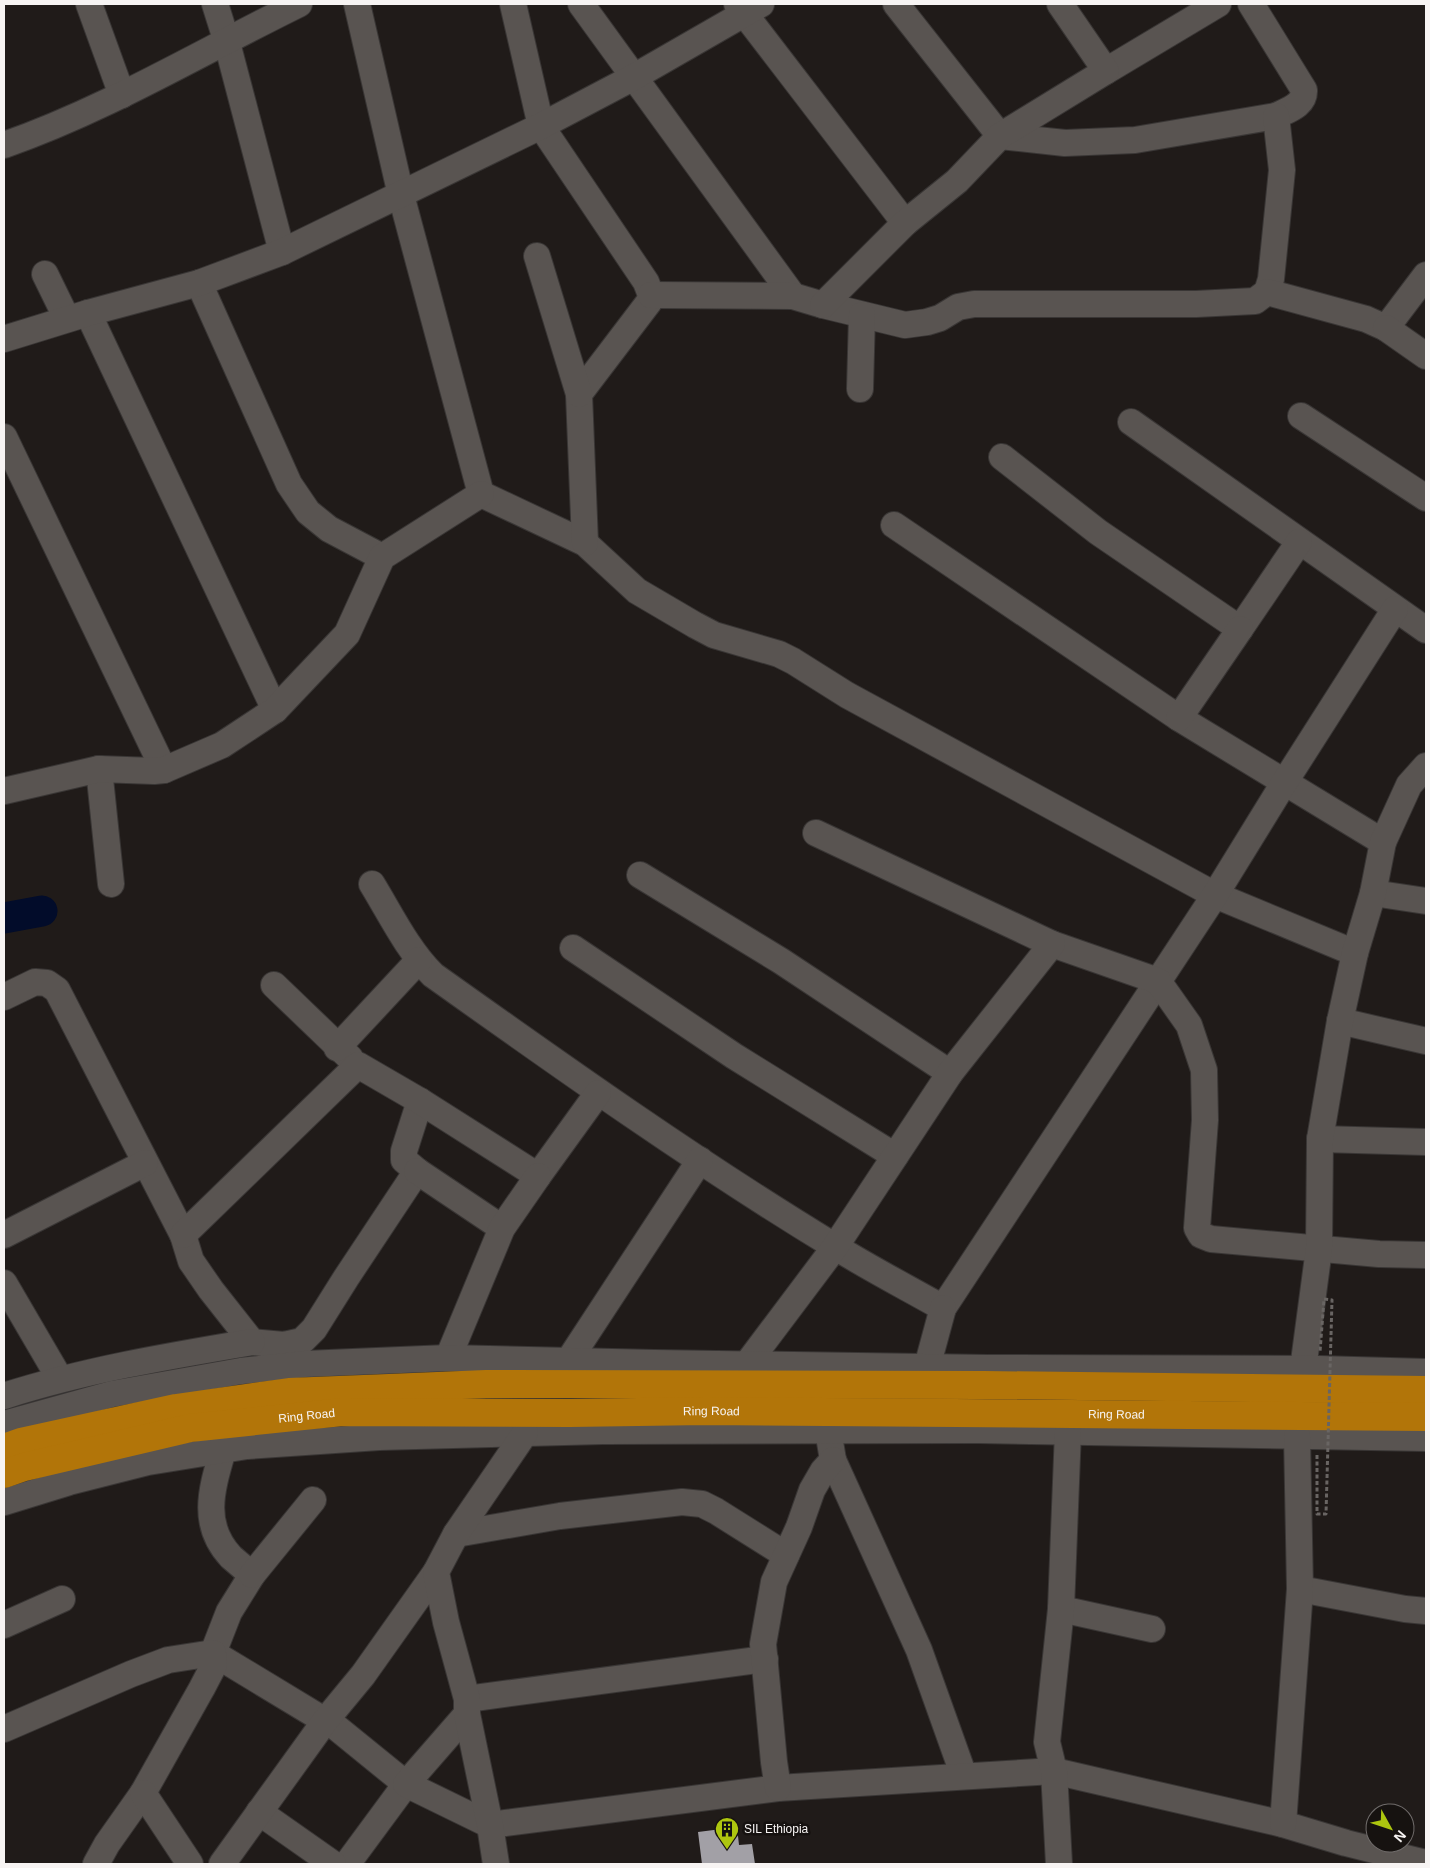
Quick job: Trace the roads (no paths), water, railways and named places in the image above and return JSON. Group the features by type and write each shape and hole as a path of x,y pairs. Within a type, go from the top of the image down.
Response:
{"highway":[{"name":"Ring Road","path":"4,1448 21,1442 176,1408 289,1392 486,1384 984,1385 1426,1390"},
{"name":"Ring Road","path":"4,1474 24,1467 190,1428 342,1412 570,1413 716,1411 1426,1417"}],"street":[{"path":"89,4 122,95"},
{"path":"215,4 282,252"},
{"path":"4,145 32,135 122,95 226,39 299,4"},
{"path":"357,4 402,195 481,494 585,544 638,591 714,635 793,660 847,696 1215,895 1355,953"},
{"path":"513,4 541,126 646,282 651,294 649,302 579,394"},
{"path":"581,4 793,296"},
{"path":"896,4 1000,136 1065,143 1135,140 1276,116 1294,107 1304,96 1304,90 1251,4"},
{"path":"1060,4 1106,71"},
{"path":"823,305 905,223 958,181 1000,136 1218,4"},
{"path":"4,339 77,316 199,283 282,252 541,126 634,77 747,7 905,223"},
{"path":"651,294 793,296 905,325 940,318 958,307 974,304 1196,304 1255,301 1267,292 1271,279 1282,170 1276,116"},
{"path":"537,256 579,394 585,544"},
{"path":"45,274 77,316 275,710"},
{"path":"199,283 289,484 308,512 329,529 382,557"},
{"path":"1386,328 1422,290"},
{"path":"1267,292 1366,319 1386,328 1426,356"},
{"path":"860,389 862,315"},
{"path":"1301,416 1426,498"},
{"path":"1131,422 1426,630"},
{"path":"4,437 164,770"},
{"path":"1002,456 1098,532 1240,629"},
{"path":"4,790 99,769 164,770 222,745 275,710 347,634 382,557 481,494"},
{"path":"894,525 1179,718 1383,842"},
{"path":"1179,718 1299,542"},
{"path":"927,1367 943,1308 1215,895 1284,782 1395,609"},
{"path":"1311,1360 1319,1248 1320,1138 1340,1021 1355,953 1373,893 1383,842 1409,786 1426,766"},
{"path":"99,769 112,884"},
{"path":"816,833 1052,944 1158,981 1189,1025 1204,1070 1205,1120 1198,1228 1201,1235 1211,1239 1379,1254 1426,1255"},
{"path":"640,875 781,961 950,1073"},
{"path":"372,884 419,960 433,975 598,1092 700,1160 835,1247 943,1308"},
{"path":"1373,893 1426,901"},
{"path":"746,1364 835,1247 950,1073 1052,944"},
{"path":"573,948 734,1056 895,1156"},
{"path":"338,1048 419,960"},
{"path":"4,997 35,982 46,983 57,990 183,1235 191,1261 252,1342"},
{"path":"274,985 358,1065 420,1101 538,1176"},
{"path":"1340,1021 1426,1041"},
{"path":"183,1235 358,1065"},
{"path":"448,1358 502,1228 598,1092"},
{"path":"420,1101 404,1151 404,1160 417,1171 502,1228"},
{"path":"1320,1138 1426,1142"},
{"path":"569,1360 700,1160"},
{"path":"4,1235 145,1163"},
{"path":"4,1396 60,1379 158,1358 252,1342 284,1345 302,1341 314,1329 417,1171"},
{"path":"4,1283 60,1379"},
{"path":"4,1424 112,1394 241,1371 305,1364 448,1358 927,1367 1311,1360 1426,1372"},
{"path":"828,1430 833,1460 919,1650 964,1776"},
{"path":"4,1502 68,1482 148,1462 267,1445 379,1437 525,1433 828,1430 1068,1431 1426,1438"},
{"path":"1059,1864 1054,1771 1047,1742 1061,1609 1068,1431"},
{"path":"222,1864 325,1721 363,1675 436,1572 456,1534 525,1433"},
{"path":"1283,1824 1300,1589 1297,1436"},
{"path":"223,1450 212,1488 211,1511 217,1536 230,1556 252,1575"},
{"path":"778,1788 763,1644 774,1582 812,1490 823,1471 833,1460"},
{"path":"96,1864 107,1844 142,1793 202,1688 214,1665 213,1652 229,1612 252,1575 314,1500"},
{"path":"456,1534 560,1516 682,1502 702,1504 716,1511 786,1555"},
{"path":"436,1572 467,1707 496,1864"},
{"path":"1300,1589 1404,1609 1426,1611"},
{"path":"4,1625 62,1599"},
{"path":"1061,1609 1152,1629"},
{"path":"4,1729 168,1660 213,1652 325,1721 406,1784 490,1825 778,1788 1054,1771 1283,1824 1346,1843 1426,1863"},
{"path":"347,1864 406,1784 467,1707 765,1659"},
{"path":"142,1793 190,1864"},
{"path":"260,1812 333,1864"},
{"path":"365,1839 371,1864"}],"waterway":[{"path":"4,918 42,911"}],"place":[{"name":"SIL Ethiopia","path":"727,1850"}]}
